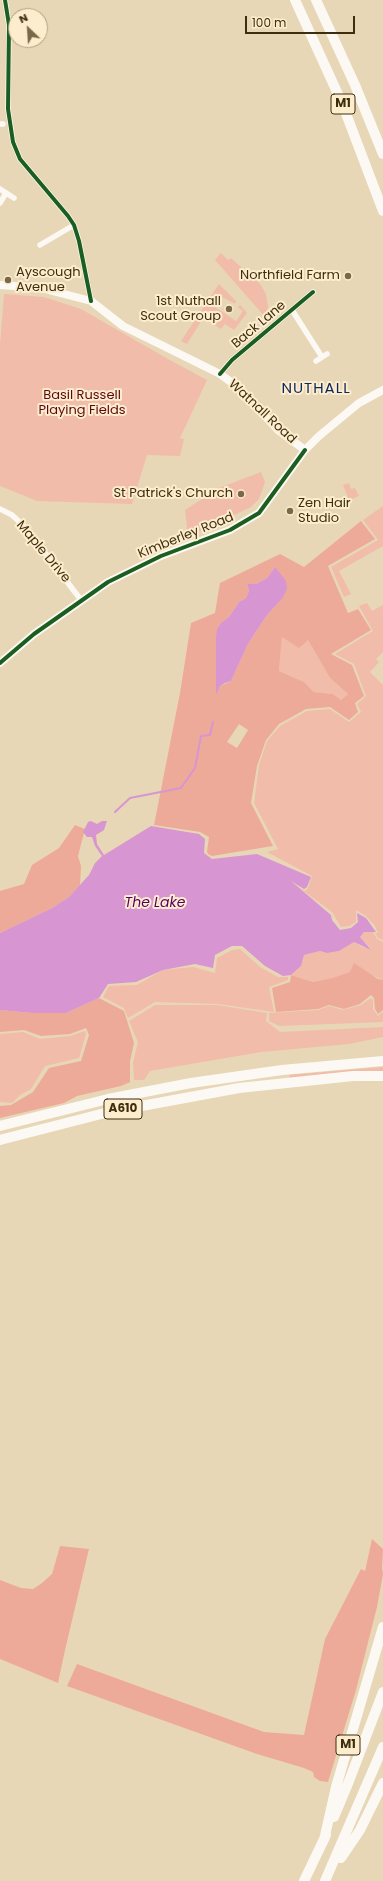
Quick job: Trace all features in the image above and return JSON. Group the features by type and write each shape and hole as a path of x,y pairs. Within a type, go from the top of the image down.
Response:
{"highway":[{"name":"M1","path":"295,0 342,103 383,211"},
{"name":"M1","path":"316,0 355,85 383,154"},
{"name":"A610","path":"0,1126 108,1099 191,1083 282,1070 383,1061"},
{"name":"A610","path":"0,1140 108,1112 224,1091 346,1076 383,1076"},
{"name":"M1","path":"324,1840 336,1788 383,1627"},
{"name":"M1","path":"304,1881 324,1840 349,1781 383,1692"},
{"name":"M1","path":"327,1878 383,1747"},
{"path":"327,1878 360,1830 383,1783"}],"main road":[{"name":"Watnall Road","path":"0,285 41,288 91,301 124,326 220,374 239,388 290,441 305,450"},
{"name":"Kimberley Road","path":"0,663 34,634 108,582 133,569 203,542 247,521 265,506 305,450 353,407 383,390"}],"street":[{"path":"4,0 9,25 8,109 13,142 20,159 68,216 74,226 79,241 91,301"},
{"path":"0,189 14,198"},
{"path":"0,203 6,193"},
{"path":"40,245 74,226"},
{"name":"Back Lane","path":"220,374 232,360 313,292"},
{"path":"292,310 325,356 316,361"},
{"name":"Maple Drive","path":"0,509 12,515 26,528 81,600"}],"green space":[{"path":"221,253 228,260 231,258 260,284 266,294 268,306 266,318 215,260"},
{"path":"219,284 236,301 235,304 222,297 215,307 236,321 243,311 238,307 240,305 247,313 234,330 225,324 221,329 213,324 214,319 208,314 205,315 187,344 181,341"},
{"name":"Basil Russell Playing Fields","path":"4,294 44,297 81,309 207,380 180,438 184,439 180,456 147,455 132,504 37,501 0,486 0,345"},
{"path":"261,472 265,482 259,499 251,507 188,537 185,510 219,488"},
{"path":"349,483 351,489 355,488 359,496 349,500 343,485"},
{"path":"383,506 383,546 339,571 351,594 344,597 331,567 378,540 363,520"},
{"path":"367,603 372,611 383,605 383,652 376,659 379,662 370,672 383,685 383,940 378,938 375,933 378,933 375,926 366,916 356,910 356,922 349,926 341,927 332,912 293,883 305,891 308,888 312,876 267,852 278,849 254,803 259,765 267,741 280,726 307,711 330,709 349,722 361,712 357,704 366,696 354,664 335,654 373,631 359,606"},
{"path":"282,636 308,640 330,678 348,694 341,700 333,694 314,692 304,682 279,671"},
{"path":"364,932 373,932 377,939 383,942 383,980 365,972 354,964 351,972 313,982 291,975 301,966 304,955 320,951 327,953 339,951 354,942 362,947 371,949 360,937"},
{"path":"240,949 260,967 278,977 288,977 288,980 269,987 274,1012 218,1004 155,1002 128,1018 124,1008 103,997 109,986 137,985 163,970 193,967 215,973 217,958 232,950"},
{"path":"371,998 373,1000 373,1009 378,1016 383,1012 383,1022 279,1026 269,1021 269,1013 318,1010 329,1006 343,1010 361,1005"},
{"path":"155,1005 217,1005 267,1013 266,1021 280,1032 383,1027 383,1037 349,1044 261,1052 150,1071 144,1080 134,1080 133,1063 138,1042 129,1021"},
{"path":"85,1031 86,1034 79,1058 45,1066 31,1089 20,1095 12,1103 0,1102 0,1034 23,1032 40,1039 70,1036"},
{"path":"383,1067 383,1072 290,1078 289,1075"}],"shaded area":[{"path":"361,521 375,539 328,566 348,613 358,609 371,630 331,654 352,665 364,696 355,703 358,712 349,720 330,707 306,709 279,724 266,740 257,766 251,803 273,846 212,856 207,852 209,837 200,832 154,825 180,693 191,623 215,613 220,583 280,554 304,567","holes":["275,567 282,599 267,615 248,644 231,681 220,686 216,694 216,654 222,622 229,617 239,602 246,598 249,591 247,584 256,584 267,578","282,637 299,648 308,640 330,678 348,694 341,700 333,694 314,692 304,682 279,671","239,724 248,730 237,748 227,742"]},
{"path":"75,825 85,829 78,856 81,866 80,885 69,897 52,908 0,933 0,891 24,884 32,865 59,848"},
{"path":"354,963 378,979 383,980 383,1010 378,1014 375,1009 374,998 371,995 360,1004 344,1009 329,1005 318,1009 276,1012 272,988 290,982 291,975 313,982 350,972"},
{"path":"99,998 124,1011 134,1043 130,1061 130,1082 121,1086 77,1096 64,1103 0,1118 0,1106 11,1105 33,1092 49,1068 81,1061 89,1035 86,1028 70,1034 41,1036 24,1030 0,1032 0,1010 32,1013 66,1013"},
{"path":"372,1539 383,1549 383,1574 377,1607 356,1690 328,1782 320,1781 314,1777 313,1772 304,1768 257,1754 67,1686 77,1664 264,1732 304,1735 325,1639 361,1569 365,1571"},
{"path":"60,1546 89,1549 58,1683 0,1659 0,1580 21,1588 33,1589 52,1574"}],"water":[{"path":"275,567 286,581 287,589 282,599 267,615 248,644 231,681 220,686 216,695 217,629 222,622 229,617 239,602 246,598 249,591 247,584 256,584 267,578"},
{"name":"The Lake","path":"91,821 97,824 102,821 107,821 104,830 96,835 97,844 104,855 151,826 199,834 205,839 204,853 212,859 257,854 311,877 307,887 304,889 291,881 331,915 332,920 340,930 351,928 358,922 357,913 366,918 376,932 364,932 360,937 371,950 354,942 339,951 327,953 320,951 304,955 301,966 291,975 283,976 265,966 242,946 232,946 215,955 213,968 195,964 163,970 136,982 108,984 99,998 66,1013 32,1013 0,1010 0,933 52,908 69,897 89,875 95,863 102,856 95,846 92,837 87,837 83,832 88,822"}],"waterway":[{"path":"115,812 130,798 181,788 195,768 201,736 210,735 213,722"}],"cycle path":[{"path":"5,0 9,25 8,109 13,142 20,159 74,225 79,241 91,301"},
{"path":"220,374 232,360 313,292"},
{"path":"0,663 34,634 108,582 161,556 230,530 259,513 305,450"}],"place":[{"name":"Northfield Farm","path":"348,276"},
{"name":"Ayscough Avenue","path":"8,280"},
{"name":"1st Nuthall Scout Group","path":"229,309"},
{"name":"St Patrick's Church","path":"241,494"},
{"name":"Zen Hair Studio","path":"290,511"}],"district":[{"name":"NUTHALL","path":"316,389"}]}
